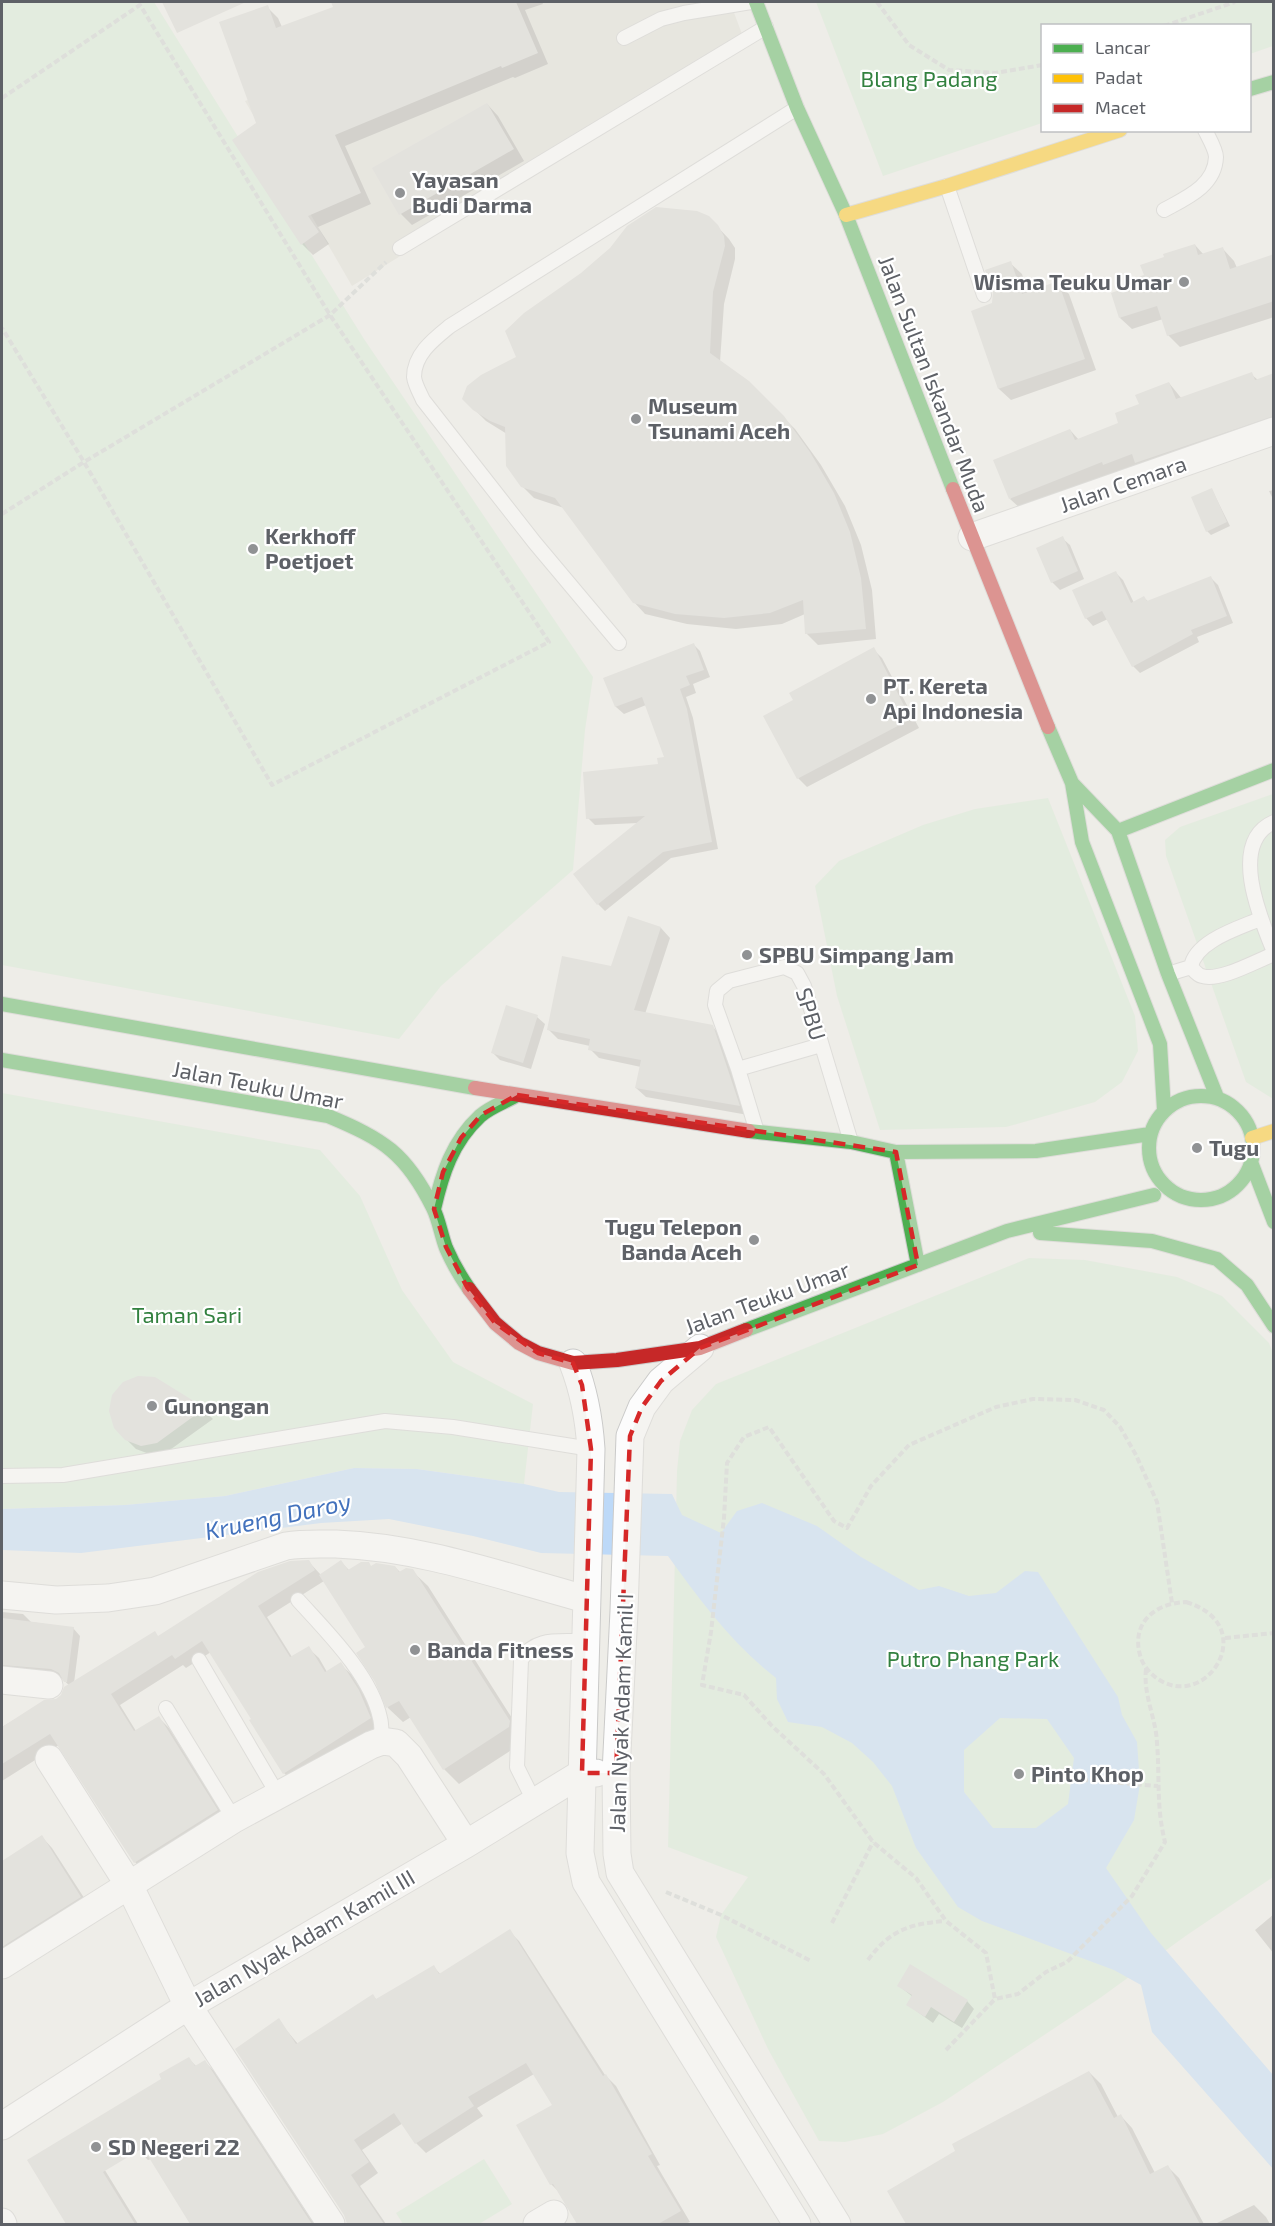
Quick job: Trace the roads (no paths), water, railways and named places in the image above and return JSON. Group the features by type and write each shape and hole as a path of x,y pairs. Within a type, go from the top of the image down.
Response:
{"main road":[{"name":"Jalan Sultan Iskandar Muda","path":"756,2 797,108 846,215 972,537 1072,783 1082,842 1160,1044 1164,1110"},
{"path":"1251,89 1274,82"},
{"path":"846,215 947,186 1114,132"},
{"path":"1118,831 1274,770"},
{"name":"Jalan Sultan Iskandar Muda","path":"1072,783 1118,831 1168,974 1216,1097"},
{"name":"Jalan Teuku Umar","path":"2,1004 517,1095 757,1132 851,1142 896,1152 1036,1151 1150,1134"},
{"name":"Jalan Teuku Umar","path":"2,1059 328,1116 384,1143 407,1164 434,1209 446,1246 467,1287 495,1323 519,1343 538,1353 573,1363 617,1360 700,1348 1007,1231 1154,1195"},
{"path":"434,1209 442,1172 461,1138 481,1115 517,1095"},
{"path":"1193,1096 1216,1097 1237,1111 1246,1123 1252,1138 1251,1162 1243,1180 1228,1194 1210,1201 1190,1200 1172,1193 1151,1167 1150,1134 1155,1121 1164,1110 1178,1101 1193,1096"},
{"path":"1252,1138 1274,1131"},
{"path":"896,1152 918,1265"},
{"path":"1251,1162 1274,1222"},
{"path":"1007,1231 1152,1241 1217,1259 1247,1285 1274,1326"}],"street":[{"name":"Jalan Cemara","path":"972,537 1274,430"},
{"path":"1082,842 1118,831"},
{"name":"Jalan Nyak Adam Kamil I","path":"700,1348 661,1381 642,1407 630,1436 616,1773 617,1854 620,1873 837,2224"},
{"name":"Jalan Nyak Adam Kamil I","path":"573,1363 582,1385 589,1416 591,1449 580,1853 586,1882 790,2222"},
{"path":"2,1595 56,1600 108,1598 155,1591 299,1543 361,1545 424,1554 586,1599"},
{"path":"2,1680 49,1684"},
{"path":"2,1965 234,1819 370,1745 382,1741 396,1743 409,1756 466,1844"},
{"path":"49,1759 129,1886 188,2006 331,2224"},
{"path":"582,1773 616,1773"},
{"name":"Jalan Nyak Adam Kamil III","path":"3,2121 188,2006 466,1844 582,1773"}],"lane":[{"path":"624,38 661,20 684,13 751,2"},
{"path":"400,248 766,27"},
{"path":"619,643 535,543 423,400 414,379 416,362 431,342 450,326 797,108"},
{"path":"1164,210 1194,193 1210,179 1216,156 1206,132"},
{"path":"947,186 984,295"},
{"path":"1191,967 1202,976 1212,977 1274,953 1260,919 1249,854 1254,839 1265,826 1274,822"},
{"path":"1191,967 1192,959 1202,948 1217,938 1260,919"},
{"name":"SPBU","path":"757,1132 715,1005 717,991 729,981 784,967 797,973 804,986 851,1142"},
{"path":"1168,974 1191,967"},
{"path":"738,1069 821,1046"},
{"path":"2,1476 63,1475 385,1421 453,1427 591,1449"},
{"path":"298,1600 333,1639 374,1699 380,1718 382,1741"},
{"path":"534,1801 516,1767 521,1660 527,1649 537,1643 585,1641"},
{"path":"199,1660 278,1795"},
{"path":"166,1708 234,1819"}],"water":[{"name":"Krueng Daroy","path":"354,1468 417,1469 524,1484 559,1492 672,1494 682,1515 721,1533 737,1511 762,1503 817,1526 861,1557 919,1590 939,1586 969,1596 996,1593 1025,1571 1038,1572 1118,1697 1122,1715 1137,1742 1140,1784 1134,1820 1106,1868 1151,1933 1273,2075 1273,2169 1152,2032 1141,1985 1114,1970 982,1921 958,1907 916,1848 892,1786 873,1762 852,1743 822,1727 788,1722 777,1699 776,1678 731,1636 704,1605 668,1556 541,1553 389,1519 321,1523 81,1553 2,1550 2,1509 125,1505 225,1496","holes":["1000,1718 1047,1719 1074,1758 1068,1804 1036,1828 993,1828 964,1792 964,1750"]}],"place":[{"name":"Yayasan Budi Darma","path":"400,193"},
{"name":"Wisma Teuku Umar","path":"1184,282"},
{"name":"Museum Tsunami Aceh","path":"636,419"},
{"name":"Kerkhoff Poetjoet","path":"253,549"},
{"name":"PT. Kereta Api Indonesia","path":"871,699"},
{"name":"SPBU Simpang Jam","path":"747,955"},
{"name":"Tugu","path":"1197,1148"},
{"name":"Tugu Telepon Banda Aceh","path":"754,1240"},
{"name":"Gunongan","path":"152,1406"},
{"name":"Banda Fitness","path":"415,1650"},
{"name":"Pinto Khop","path":"1019,1774"},
{"name":"SD Negeri 22","path":"96,2147"}],"park label":[{"name":"Blang Padang","path":"929,79"},
{"name":"Taman Sari","path":"187,1315"},
{"name":"Putro Phang Park","path":"973,1659"}]}
